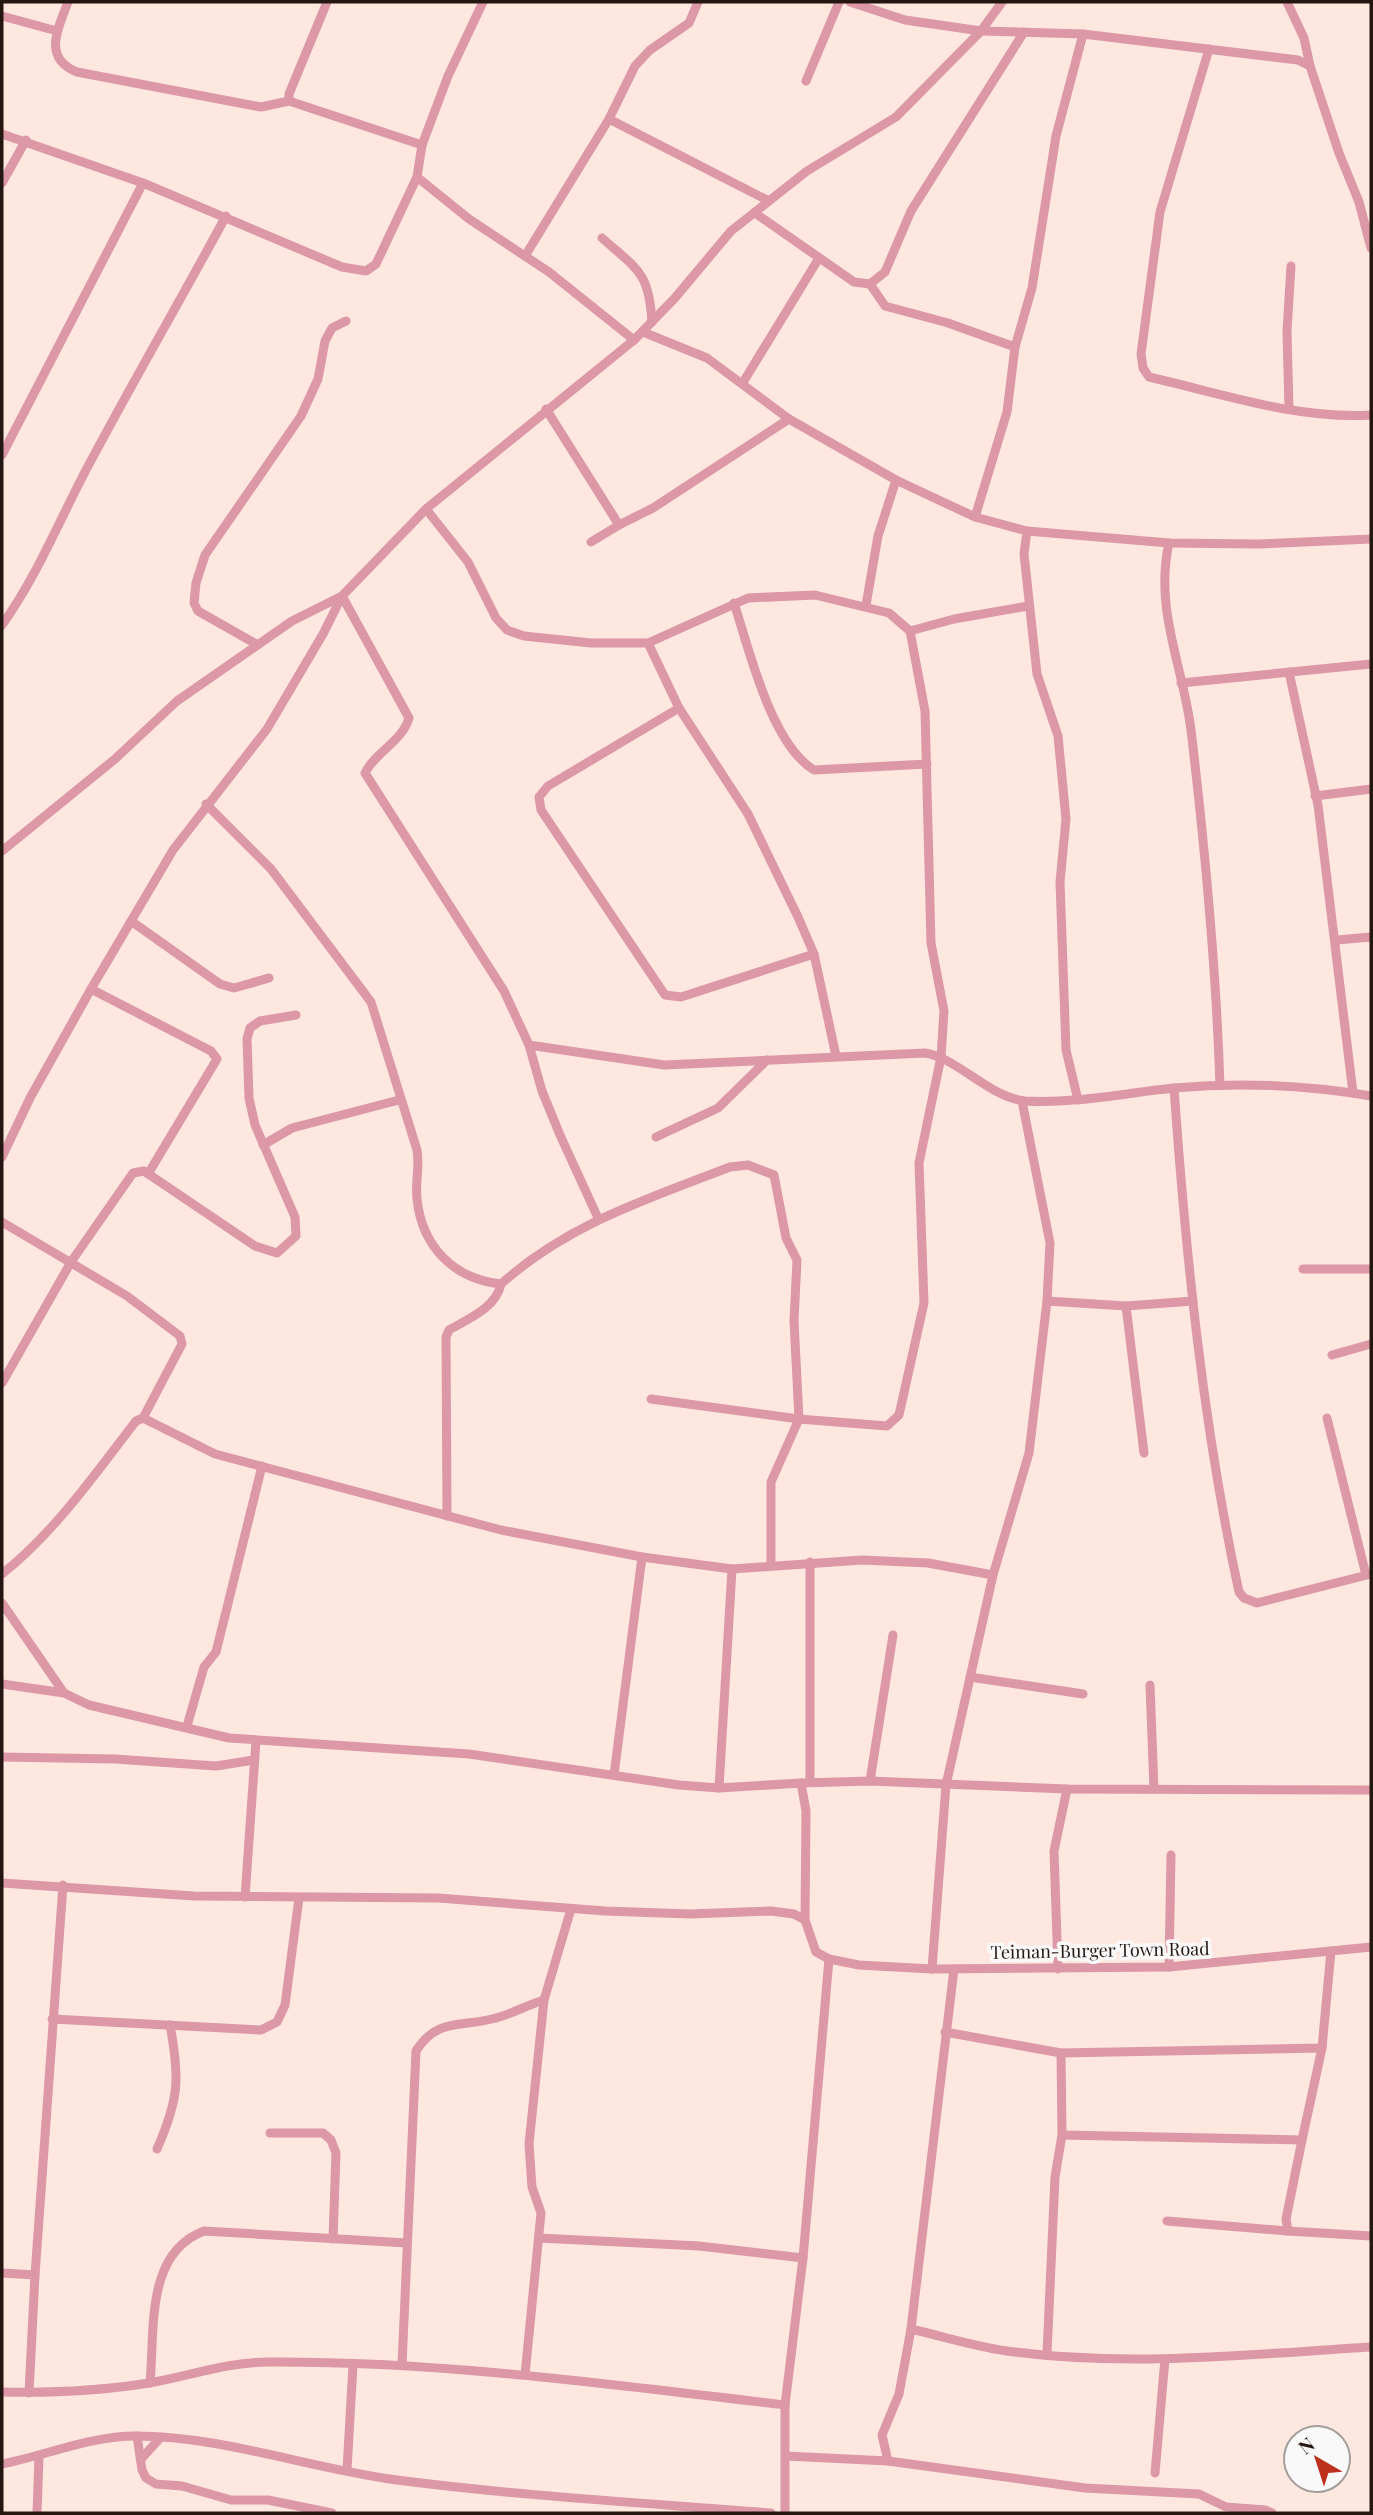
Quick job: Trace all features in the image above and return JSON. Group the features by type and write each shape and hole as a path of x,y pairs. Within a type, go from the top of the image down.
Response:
{"street":[{"path":"68,2 58,31 56,55 63,66 77,72 261,107 289,101 422,145"},
{"path":"289,101 289,94 327,2"},
{"path":"2,134 143,183 342,267 366,271 376,264 417,177 422,145 447,76 483,2"},
{"path":"524,256 609,119 635,66 650,50 689,23 698,2"},
{"path":"806,81 839,2"},
{"path":"850,2 905,20 981,31 1083,34 1298,60 1310,66"},
{"path":"2,1157 30,1098 173,850 206,804 267,729 323,634 342,596 426,509 634,340 731,231 807,171 896,117 981,31 1002,2"},
{"path":"1287,2 1304,38 1310,66 1359,202 1371,248"},
{"path":"2,16 58,31"},
{"path":"755,213 854,282 870,284 885,272 911,211 1024,32"},
{"path":"975,517 1007,412 1015,347 1032,288 1056,136 1083,34"},
{"path":"1209,50 1160,212 1141,354 1143,368 1149,377 1289,409 1346,417 1371,415"},
{"path":"609,119 769,201"},
{"path":"2,183 26,141"},
{"path":"417,177 469,219 524,256 634,340"},
{"path":"2,455 143,183"},
{"path":"2,625 25,590 54,529 73,500 99,446 226,216"},
{"path":"602,238 644,276 650,292 652,322"},
{"path":"742,384 819,258"},
{"path":"1289,409 1287,331 1291,266"},
{"path":"870,284 885,306 948,323 1015,347"},
{"path":"258,645 198,611 194,603 196,583 205,555 301,416 318,379 325,341 332,328 346,321"},
{"path":"643,331 707,358 789,419 896,480 975,517 1027,531 1169,543 1278,543 1371,539"},
{"path":"546,409 619,525"},
{"path":"591,542 653,509 789,419"},
{"path":"866,606 877,536 896,480"},
{"path":"426,509 468,562 496,618 507,630 524,636 591,643 648,643 734,603 757,597 814,594 890,613 910,631 925,711 930,943 944,1012 941,1057 919,1163 924,1303 899,1415 887,1426 799,1419 651,1399"},
{"path":"1027,531 1024,554 1037,674 1059,748 1066,819 1060,882 1066,1050 1078,1100"},
{"path":"1169,543 1163,595 1191,728 1216,971 1220,1084"},
{"path":"2,851 115,759 177,701 292,621 342,596"},
{"path":"342,596 409,718 405,731 371,761 365,773 504,991 529,1045 542,1091 597,1218"},
{"path":"734,603 782,733 801,762 814,770 927,764"},
{"path":"910,631 954,619 1028,606"},
{"path":"648,643 680,708 748,814 814,954 836,1056"},
{"path":"1181,683 1371,664"},
{"path":"1289,673 1315,796 1337,940 1353,1093"},
{"path":"680,708 548,786 538,797 541,810 665,995 681,997 814,954"},
{"path":"1315,796 1371,789"},
{"path":"206,804 271,869 371,1002 399,1100 417,1150 420,1168 417,1199 435,1247 445,1263 476,1282 501,1284"},
{"path":"131,921 220,984 234,988 269,978"},
{"path":"1337,940 1371,937"},
{"path":"91,989 211,1051 217,1059 148,1174"},
{"path":"2,1383 71,1262 133,1173 144,1171 255,1246 277,1253 296,1236 295,1217 263,1145 249,1098 247,1039 250,1028 260,1021 296,1015"},
{"path":"529,1045 664,1065 925,1053 941,1057 980,1083 1022,1101 1078,1100 1220,1084 1288,1086 1371,1096"},
{"path":"656,1137 718,1108 767,1060"},
{"path":"1174,1088 1185,1241 1219,1498 1239,1592 1244,1598 1257,1603 1369,1575 1327,1418"},
{"path":"263,1145 292,1128 399,1100"},
{"path":"932,1969 946,1785 993,1575 1029,1453 1047,1301 1051,1243 1022,1101"},
{"path":"447,1516 446,1336 449,1330 485,1309 499,1293 501,1284 517,1269 597,1218 730,1167 747,1165 774,1175 786,1238 797,1260 794,1321 799,1419 771,1482 771,1564"},
{"path":"2,1222 127,1296 180,1336 182,1344 178,1357 143,1418 136,1421 27,1554 2,1574"},
{"path":"1303,1269 1371,1269"},
{"path":"1047,1301 1126,1306 1193,1301"},
{"path":"1126,1306 1144,1453"},
{"path":"1332,1355 1371,1344"},
{"path":"143,1418 195,1447 262,1466 500,1530 642,1557 732,1569 771,1564 862,1560 928,1563 993,1575"},
{"path":"187,1726 204,1667 216,1653 262,1466"},
{"path":"614,1775 642,1557"},
{"path":"785,2513 785,2404 803,2258 830,1959 816,1952 804,1920 810,1562"},
{"path":"719,1788 732,1569"},
{"path":"2,1603 64,1693"},
{"path":"870,1781 892,1635"},
{"path":"970,1677 1083,1694"},
{"path":"2,1684 64,1693 89,1705 229,1738 338,1743 469,1754 719,1788 870,1781 1067,1789 1371,1790"},
{"path":"1150,1685 1154,1789"},
{"path":"245,1897 256,1741"},
{"path":"2,1757 115,1759 216,1766 254,1760"},
{"path":"1058,1969 1054,1851 1067,1789"},
{"path":"1169,1967 1171,1855"},
{"path":"2,1883 245,1897 438,1898 571,1909 690,1914 771,1911 794,1914 804,1920"},
{"path":"29,2393 52,2019 64,1885"},
{"path":"52,2019 261,2030 277,2022 285,2005 299,1898"},
{"path":"525,2375 541,2213 532,2187 529,2144 544,2000 571,1909"},
{"name":"Teiman-Burger Town Road","path":"830,1959 859,1965 932,1969 1169,1967 1371,1947"},
{"path":"1288,2231 1286,2219 1322,2048 1331,1951"},
{"path":"888,2461 882,2435 899,2394 911,2329 954,1969"},
{"path":"402,2365 415,2051 426,2034 442,2027 494,2019 544,2000"},
{"path":"157,2149 173,2114 177,2092 176,2057 170,2025"},
{"path":"945,2032 1061,2053 1322,2048"},
{"path":"1047,2354 1055,2177 1062,2135 1061,2053"},
{"path":"270,2133 323,2133 331,2140 336,2153 333,2239"},
{"path":"1062,2135 1302,2140"},
{"path":"1167,2221 1371,2236"},
{"path":"150,2383 160,2279 170,2254 186,2238 204,2231 407,2243"},
{"path":"539,2238 699,2246 803,2258"},
{"path":"2,2273 35,2275"},
{"path":"911,2329 977,2347 1047,2354 1165,2359 1371,2347"},
{"path":"1155,2473 1165,2359"},
{"path":"2,2392 68,2392 150,2383 220,2366 267,2362 402,2365 525,2375 785,2404"},
{"path":"347,2470 353,2365"},
{"path":"137,2436 146,2478 156,2484 182,2486 231,2500 268,2500 332,2513"},
{"path":"2,2464 39,2457 103,2437 161,2437 395,2480 771,2513"},
{"path":"142,2458 161,2437"},
{"path":"786,2456 888,2461 1085,2488 1199,2494 1226,2507 1272,2513"},
{"path":"37,2513 39,2457"}]}
